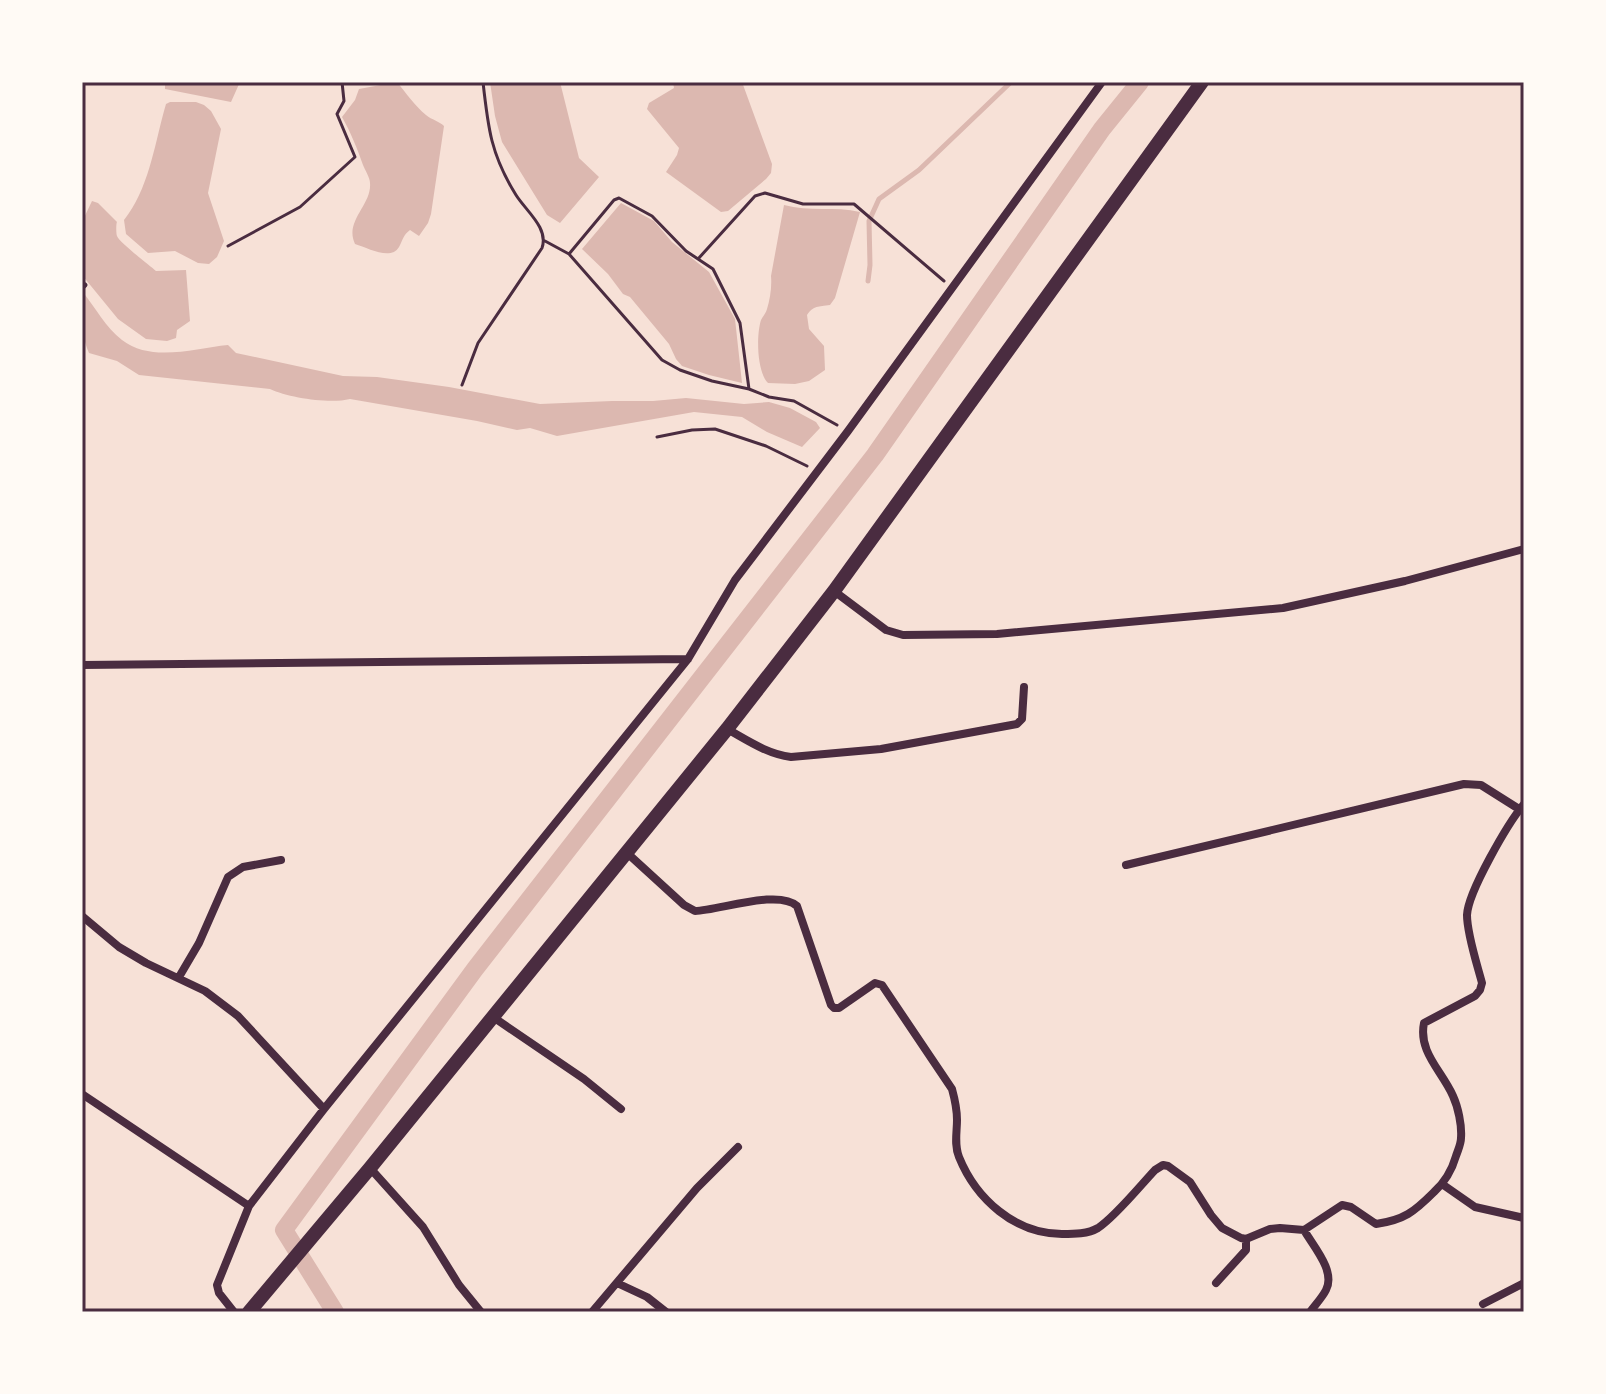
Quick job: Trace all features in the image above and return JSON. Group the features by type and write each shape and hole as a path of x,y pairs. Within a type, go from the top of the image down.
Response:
{"main road":[{"path":"249,1312 727,729 834,591 1202,82"}],"street":[{"path":"234,1312 219,1293 217,1285 249,1206 688,659 735,580 848,431 1102,82"},
{"path":"834,591 886,630 903,635 997,634 1283,608 1405,581 1524,549"},
{"path":"82,665 688,659"},
{"path":"727,729 780,756 881,749 1017,724 1022,719 1024,687"},
{"path":"626,852 684,905 695,911 776,898 791,900 797,906 834,1008 839,1008 875,983 882,985 952,1089 956,1105 957,1154 970,1178 999,1213 1028,1228 1051,1234 1084,1233 1097,1228 1163,1165 1190,1182 1222,1228 1246,1239 1270,1229 1304,1230 1342,1205 1351,1207 1376,1224 1404,1218 1421,1205 1442,1184 1454,1164 1461,1138 1453,1095 1426,1049 1422,1034 1424,1023 1475,996 1480,990 1482,983 1467,919 1468,909 1502,835 1522,806 1481,785 1464,784 1126,865"},
{"path":"179,977 199,943 228,877 243,867 281,860"},
{"path":"82,916 119,947 205,991 238,1016 324,1109"},
{"path":"493,1017 575,1072 621,1109"},
{"path":"82,1094 249,1206"},
{"path":"592,1312 697,1188 738,1147"},
{"path":"370,1168 423,1227 459,1285 481,1312"},
{"path":"1442,1184 1475,1207 1524,1218"},
{"path":"1304,1230 1327,1269 1329,1280 1327,1289 1310,1312"},
{"path":"1216,1283 1246,1250 1246,1239"},
{"path":"617,1283 647,1297 666,1312"},
{"path":"1483,1304 1524,1283"}],"path":[{"path":"228,246 300,207 355,157 337,114 344,101 342,82"},
{"path":"462,385 478,343 545,241 543,233 504,175 494,150 483,82"},
{"path":"698,259 755,196 765,193 803,204 854,204 952,289"},
{"path":"569,254 614,200 619,198 652,216 686,251 713,269 740,323 749,389"},
{"path":"545,241 569,254 662,360 712,381 794,401 848,431"},
{"path":"657,437 715,429 766,446 817,471"}],"shaded area":[{"path":"165,82 240,82 231,102 165,89"},
{"path":"397,82 428,117 444,126 428,223 419,236 410,230 395,251 385,253 355,244 353,228 367,199 370,183 342,117 359,89"},
{"path":"490,82 560,82 579,158 599,177 560,223 547,215 502,142"},
{"path":"673,82 742,82 772,164 771,173 766,179 728,211 721,212 666,172 679,148 647,109 649,103 674,88"},
{"path":"166,104 204,105 221,129 208,193 224,241 217,257 209,264 198,263 175,251 148,253 126,234 124,220 145,182"},
{"path":"92,201 117,222 119,239 156,271 186,270 190,321 177,330 176,338 167,341 146,339 118,319 82,275 82,222"},
{"path":"621,203 654,221 672,242 709,272 735,319 742,383 682,366 669,344 630,297 623,294 582,249"},
{"path":"784,205 860,212 835,298 830,305 814,308 807,315 809,329 824,346 825,370 809,381 795,384 768,383 758,353 759,327 769,301"},
{"path":"82,291 116,335 134,347 147,351 174,352 228,345 236,353 343,376 377,377 449,387 540,404 686,398 744,404 769,402 790,408 816,422 820,428 802,447 742,417 694,412 557,436 530,428 517,430 350,399 310,399 270,389 139,375 117,361 89,353 83,330"}],"waterway":[{"path":"868,281 869,221 879,199 919,170 1011,82"},
{"path":"335,1312 284,1230 475,969 875,455 1102,129 1140,82"}]}
